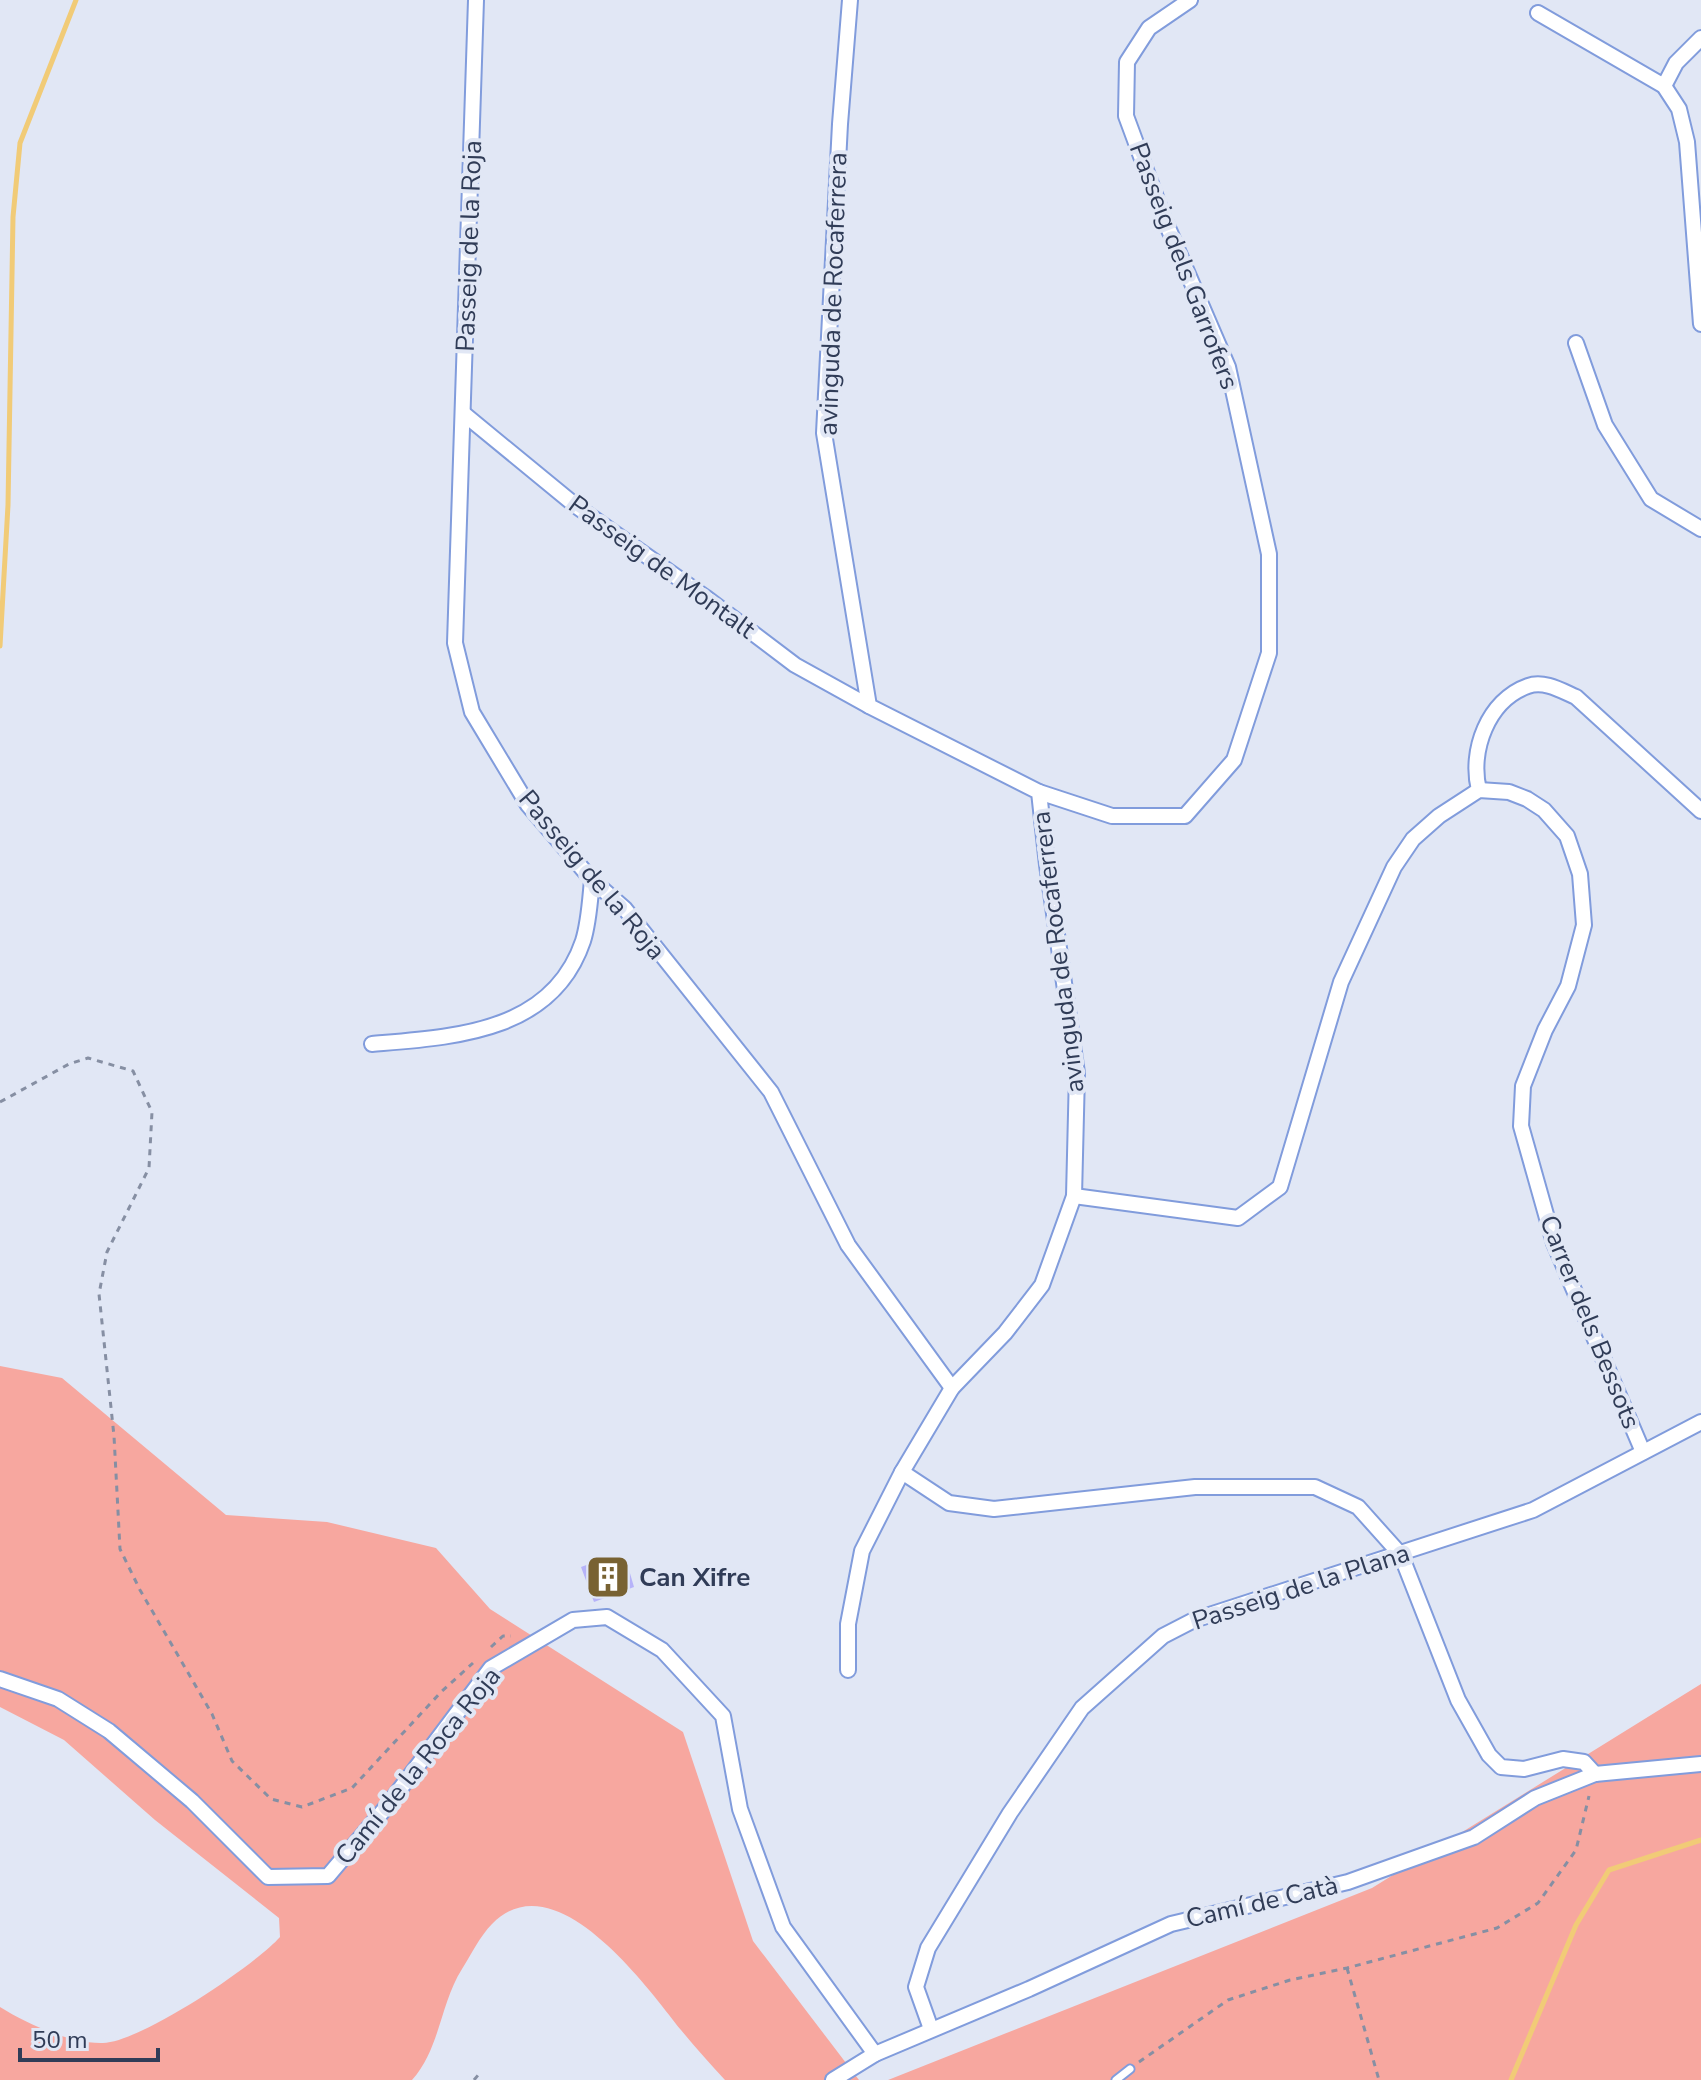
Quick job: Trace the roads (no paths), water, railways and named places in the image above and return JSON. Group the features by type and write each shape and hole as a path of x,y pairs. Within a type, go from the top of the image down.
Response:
{"street":[{"name":"Passeig de la Roja","path":"476,0 455,643 472,712 528,805 592,880 625,909 771,1092 848,1245 952,1388"},
{"name":"avinguda de Rocaferrera","path":"848,1670 848,1624 862,1551 902,1472 952,1388 1005,1333 1042,1285 1074,1196 1077,1073 1039,792 869,706 824,433 839,140 850,0"},
{"name":"Passeig dels Garrofers","path":"1039,792 1112,816 1185,816 1234,760 1269,653 1269,554 1228,367 1163,216 1126,116 1127,62 1149,28 1190,0"},
{"path":"1538,13 1664,86 1679,109 1687,142 1701,324"},
{"path":"1664,86 1676,63 1701,38"},
{"path":"1576,343 1605,425 1651,499 1701,529"},
{"name":"Passeig de Montalt","path":"464,414 576,506 795,665 869,706"},
{"path":"1074,1196 1238,1218 1280,1187 1341,982 1394,867 1413,839 1439,816 1479,790 1476,779 1484,728 1498,705 1529,685 1551,686 1576,697 1701,811"},
{"name":"Carrer dels Bessots","path":"1479,790 1509,792 1544,810 1567,836 1580,874 1584,925 1568,986 1545,1030 1523,1086 1521,1126 1554,1243 1643,1452"},
{"path":"372,1044 485,1029 533,1009 564,980 583,941 592,880"},
{"name":"Passeig de la Plana","path":"931,2029 916,1987 928,1948 1010,1813 1082,1708 1163,1636 1194,1620 1533,1510 1701,1422"},
{"path":"902,1472 949,1503 994,1509 1195,1487 1315,1487 1358,1507 1401,1555 1458,1700 1489,1755 1501,1767 1524,1769 1563,1759 1584,1762 1595,1774"},
{"name":"Camí de la Roca Roja","path":"0,1679 58,1699 109,1731 192,1801 268,1877 328,1876 388,1805 491,1668 573,1620 607,1617 662,1650 723,1716 740,1809 783,1927 875,2054"},
{"name":"Camí de Catà","path":"833,2080 875,2054 1029,1989 1171,1924 1348,1882 1474,1837 1535,1798 1595,1774 1701,1764"}],"lane":[{"path":"1116,2080 1130,2069"}],"waterway":[{"path":"0,646 8,505 13,217 20,143 76,0"},
{"path":"1511,2080 1576,1925 1609,1870 1701,1840"}],"place":[{"name":"Can Xifre","path":"608,1577"}]}
